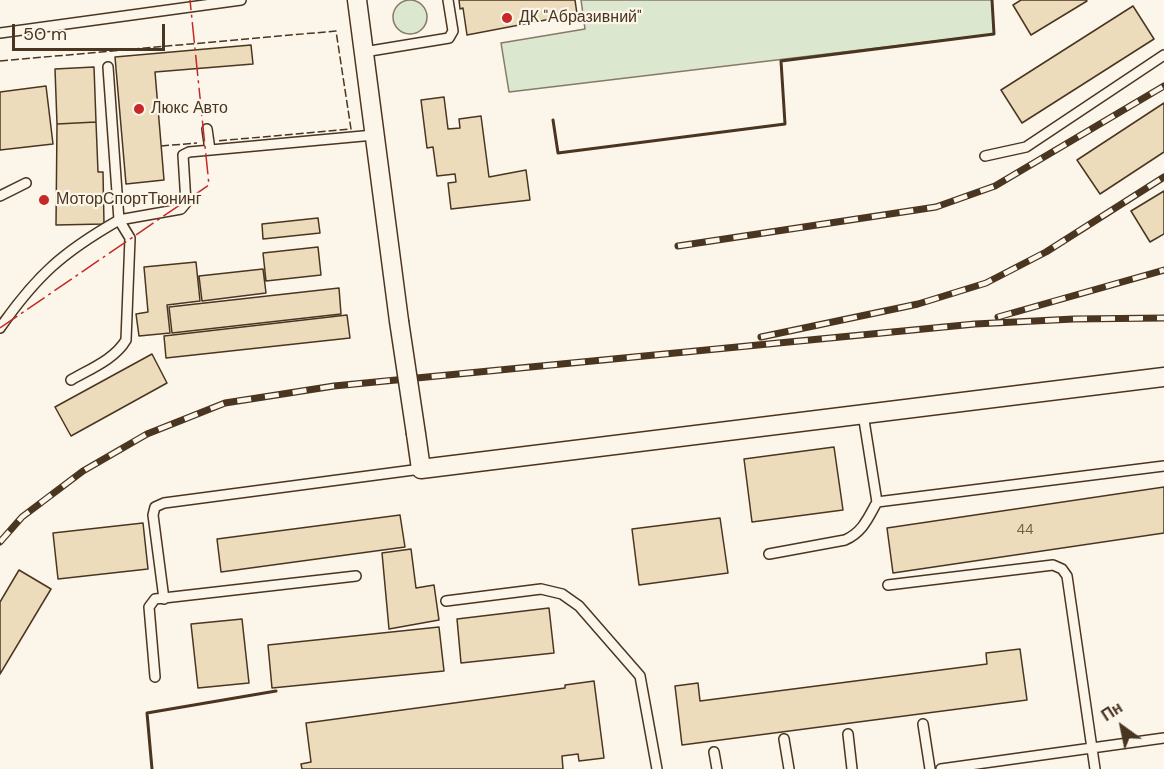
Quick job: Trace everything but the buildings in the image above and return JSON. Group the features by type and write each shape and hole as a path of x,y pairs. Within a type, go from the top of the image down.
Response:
{"street":[{"path":"357,0 421,469 1164,377"}],"lane":[{"path":"0,33 241,0"},
{"path":"364,52 449,38 453,31 448,0"},
{"path":"985,156 1026,147 1164,55"},
{"path":"71,380 112,356 121,349 126,340 130,238 119,220 108,67"},
{"path":"207,129 210,150"},
{"path":"0,328 29,287 59,258 119,220 181,209 186,202 183,155 189,152 374,135"},
{"path":"0,195 26,183"},
{"path":"769,554 845,540 863,529 877,502 863,414"},
{"path":"877,502 1164,466"},
{"path":"164,599 153,515 155,507 164,503 421,469"},
{"path":"888,585 1053,565 1062,569 1067,576 1095,769"},
{"path":"155,677 149,607 155,599 356,576"},
{"path":"446,601 541,590 562,594 579,606 640,676 657,769"},
{"path":"923,724 930,769"},
{"path":"848,734 852,769"},
{"path":"941,769 1164,738"},
{"path":"784,739 789,769"},
{"path":"714,752 717,769"}],"green space":[{"path":"410,0 422,5 427,17 422,29 410,34 398,29 393,17 398,5"},
{"path":"581,0 992,0 994,34 509,92 501,43 585,29"}],"railway":[{"path":"678,246 936,207 995,186 1164,86"},
{"path":"761,337 918,304 986,283 1046,252 1164,177"},
{"path":"998,317 1164,270"},
{"path":"0,542 22,517 83,471 147,434 225,403 334,386 975,324 1074,319 1164,318"}],"fence":[{"path":"0,61 336,31 351,129 217,141"},
{"path":"161,146 197,143"}],"wall":[{"path":"553,120 558,153 785,124 781,61 994,34 992,0"},
{"path":"152,769 147,713 276,691"}],"power":[{"path":"0,328 209,185 190,0"}],"place":[{"name":"ДК \"Абразивний\"","path":"507,18"},
{"name":"Люкс Авто","path":"139,109"},
{"name":"МоторСпортТюнинг","path":"44,200"}]}
